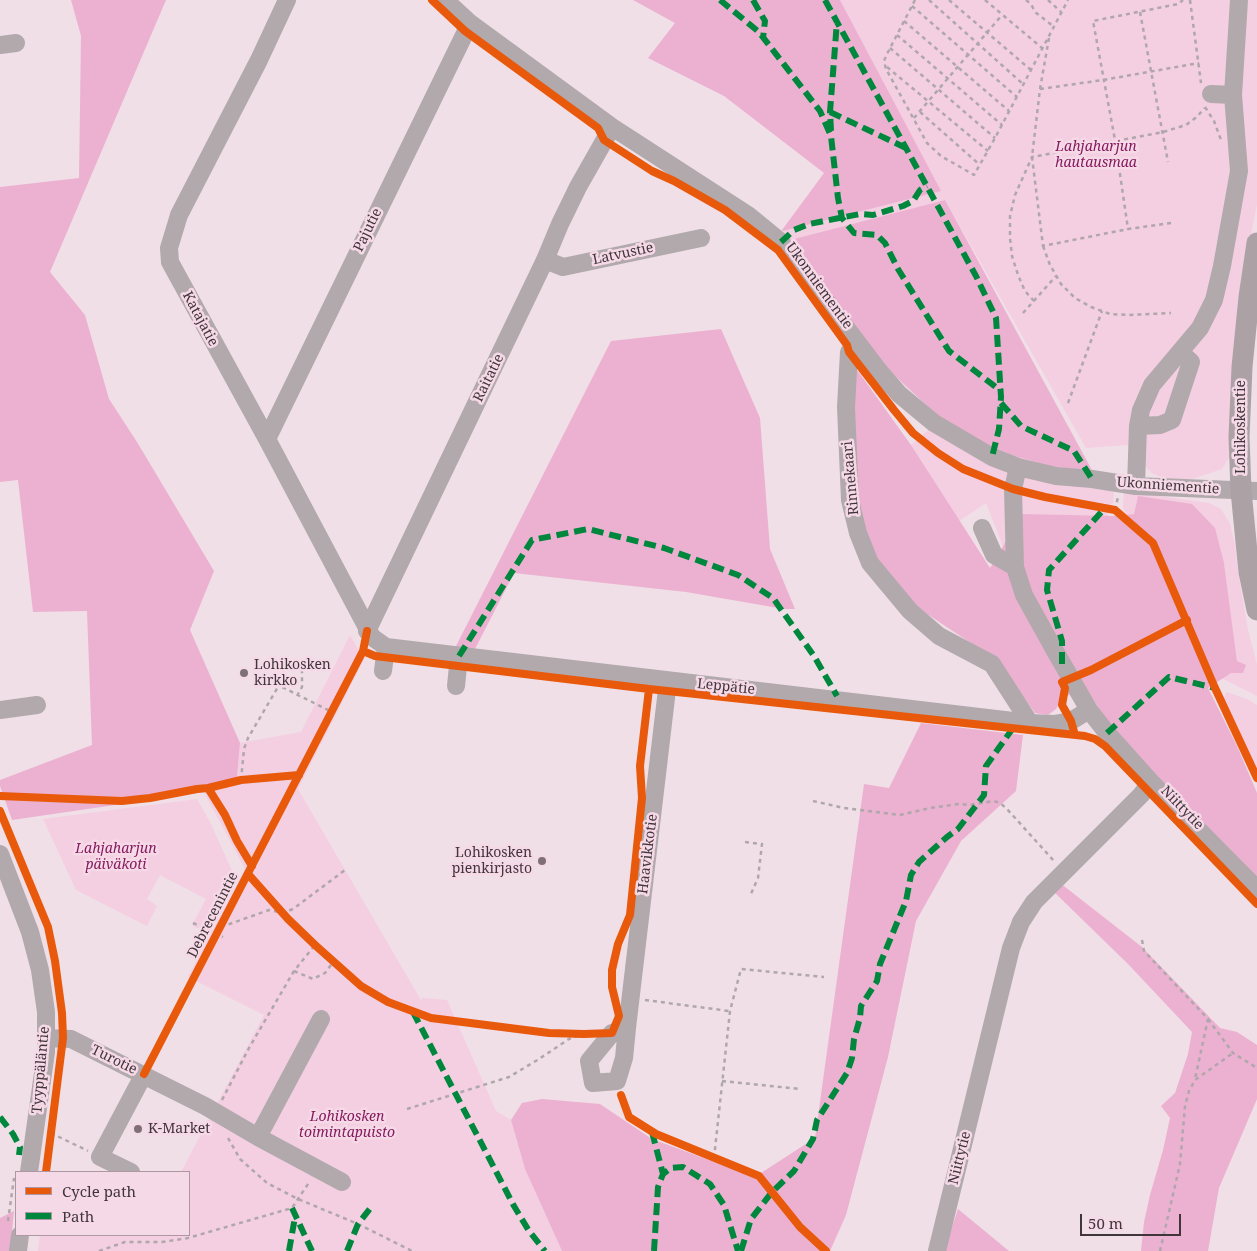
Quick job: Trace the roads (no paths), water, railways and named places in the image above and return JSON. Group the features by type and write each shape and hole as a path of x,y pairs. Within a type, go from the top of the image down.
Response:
{"main road":[{"name":"Lohikoskentie","path":"1257,243 1242,367 1239,437 1249,491 1249,572 1257,610"}],"street":[{"name":"Katajatie","path":"287,0 260,60 179,215 169,248 170,262 267,439 367,631"},
{"name":"Ukonniementie","path":"445,0 470,23 612,127 748,216 780,242 899,394 934,422 992,456 1018,467 1056,476 1127,484 1249,491"},
{"path":"1127,484 1141,410 1152,385 1200,328 1214,300 1222,266 1239,171 1233,95 1239,0"},
{"name":"Pajutie","path":"267,439 470,23"},
{"path":"1206,98 1233,95"},
{"name":"Raitatie","path":"367,631 545,260 560,224 578,187 612,127"},
{"name":"Latvustie","path":"545,260 563,267 701,238"},
{"name":"Rinnekaari","path":"858,343 849,352 846,407 850,500 858,533 870,563 910,611 939,636 992,664 1030,723"},
{"path":"1138,426 1160,425 1172,420 1190,362 1180,352"},
{"name":"Niittytie","path":"1018,467 1013,488 1015,567 1024,595 1055,652 1089,710 1107,733 1151,782 1257,889"},
{"path":"982,528 994,555 1015,567"},
{"path":"367,631 386,647 383,671"},
{"name":"Leppätie","path":"386,647 1030,723 1054,724 1071,721 1089,710"},
{"path":"456,686 459,656"},
{"name":"Haavikkotie","path":"620,1030 624,1058 619,1088 592,1082 589,1061 620,1030 631,998 668,681"},
{"path":"0,710 37,705"},
{"name":"Niittytie","path":"937,1251 1011,948 1021,922 1034,902 1141,795 1151,782"},
{"name":"Tyyppäläntie","path":"0,854 23,910 37,958 46,1012 47,1038 22,1171"},
{"path":"258,1137 321,1018"},
{"name":"Turotie","path":"47,1038 71,1039 144,1074 206,1106 258,1137 342,1182"},
{"path":"129,1171 100,1157 144,1074"},
{"path":"18,1251 20,1236"}],"place":[{"name":"Lohikosken kirkko","path":"244,673"},
{"name":"Lohikosken pienkirjasto","path":"542,861"},
{"name":"K-Market","path":"138,1129"}],"park label":[{"name":"Lahjaharjun hautausmaa","path":"1096,156"},
{"name":"Lahjaharjun päiväkoti","path":"116,858"},
{"name":"Lohikosken toimintapuisto","path":"347,1126"}]}
